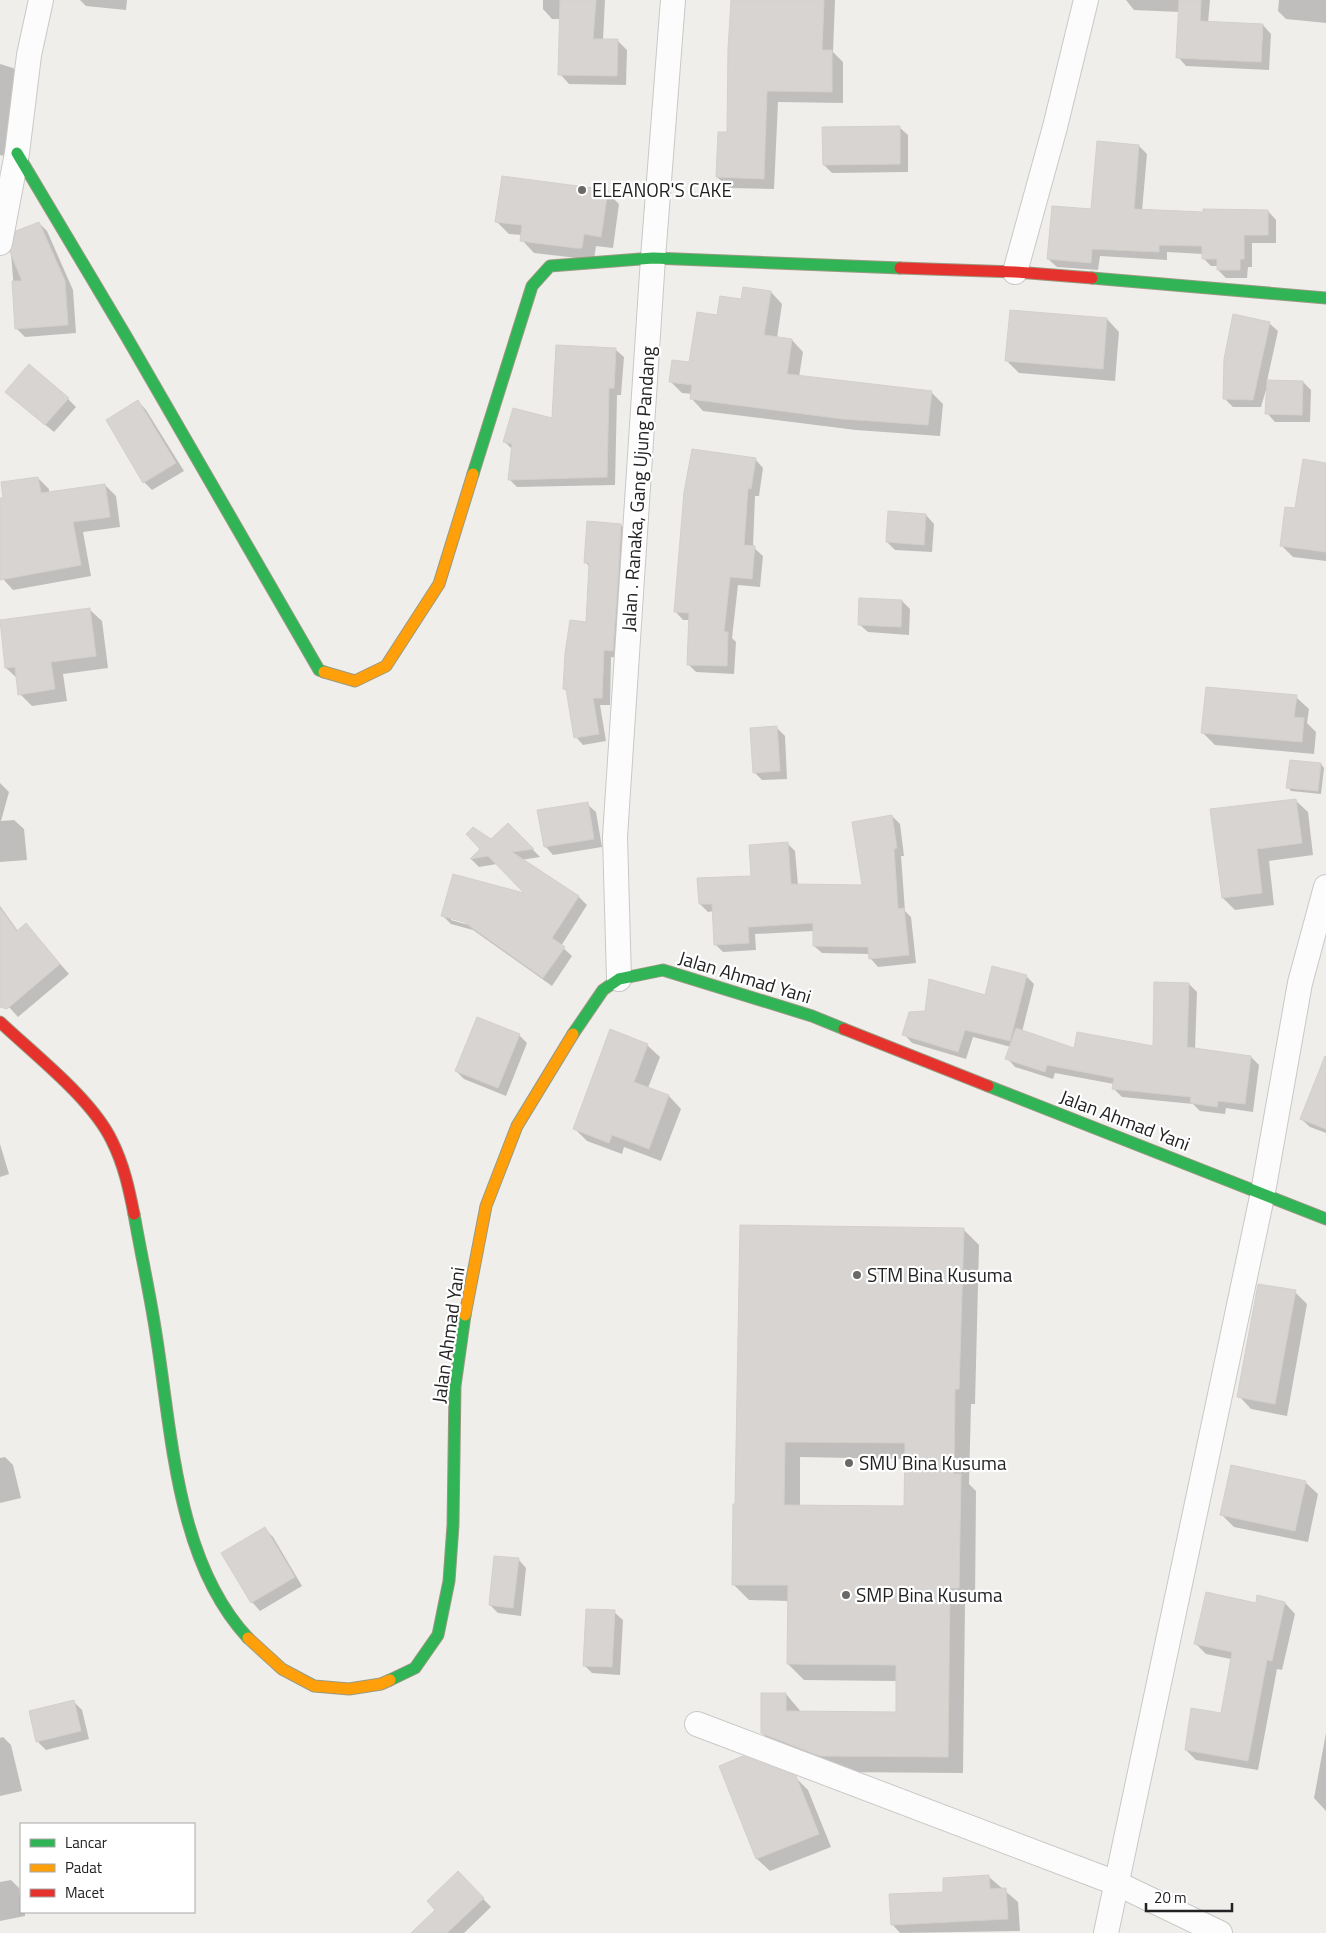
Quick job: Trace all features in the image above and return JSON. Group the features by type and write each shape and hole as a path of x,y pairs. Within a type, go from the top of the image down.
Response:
{"main road":[{"path":"17,153 126,336 318,670 355,681 386,666 438,584 532,286 550,266 653,258 1015,272 1326,298"},
{"name":"Jalan Ahmad Yani","path":"0,1022 86,1104 112,1140 126,1175 156,1332 179,1493 211,1587 227,1612 247,1637 282,1669 314,1686 349,1689 381,1684 415,1668 438,1635 449,1581 453,1525 455,1386 467,1304 486,1206 517,1126 588,1010 603,990 619,979 640,973 663,970 812,1016 1263,1192 1326,1219"}],"street":[{"path":"0,243 17,153 29,55 41,0"},
{"name":"Jalan . Ranaka, Gang Ujung Pandang","path":"619,979 615,837 653,258 673,0"},
{"path":"1015,272 1055,127 1086,0"},
{"path":"1106,1933 1263,1192 1300,983 1326,887"},
{"path":"697,1724 1116,1883 1220,1933"}],"building":[{"path":"560,0 596,0 593,39 618,39 617,76 558,75"},
{"path":"731,0 824,0 822,50 832,50 832,92 767,91 764,179 716,177 718,132 727,132 728,49"},
{"path":"1179,0 1201,0 1200,21 1263,24 1261,62 1176,58"},
{"path":"900,126 900,164 823,165 822,127"},
{"path":"1097,141 1139,145 1134,209 1203,212 1203,209 1268,210 1268,235 1244,235 1244,259 1240,259 1240,270 1217,270 1217,259 1202,259 1202,246 1159,245 1159,252 1092,249 1091,263 1047,259 1052,206 1091,209"},
{"path":"502,176 608,190 601,237 584,234 582,248 520,241 522,225 495,222"},
{"path":"39,222 65,281 68,325 15,329 12,281 22,281 10,252 16,231"},
{"path":"743,287 771,291 764,335 792,339 787,374 932,391 928,425 843,419 690,399 692,385 669,382 672,360 689,362 697,312 717,315 720,296 741,299"},
{"path":"1010,310 1107,318 1103,369 1005,361"},
{"path":"1233,314 1270,322 1253,400 1223,399 1224,359"},
{"path":"556,345 616,348 614,388 609,388 607,477 508,480 512,444 503,442 513,408 552,418"},
{"path":"29,364 69,398 45,425 5,392"},
{"path":"1267,380 1303,381 1302,415 1265,414"},
{"path":"138,400 176,463 143,483 106,420"},
{"path":"692,449 756,458 751,489 748,488 744,545 755,546 752,579 730,577 724,632 728,632 727,666 687,665 689,613 674,612 684,492"},
{"path":"1303,459 1326,463 1326,552 1280,546 1285,507 1295,508"},
{"path":"38,477 41,493 105,484 110,517 73,522 81,565 0,580 0,498 3,498 1,482"},
{"path":"888,511 926,514 924,545 886,542"},
{"path":"587,521 621,524 618,579 613,651 604,650 602,698 593,698 599,734 574,738 566,689 563,689 565,653 570,620 586,622 589,563 584,563"},
{"path":"859,598 902,600 901,627 858,625"},
{"path":"90,608 96,656 51,662 55,689 18,695 15,667 5,668 0,620"},
{"path":"1206,687 1297,695 1294,717 1304,718 1302,742 1201,733"},
{"path":"777,726 780,771 753,773 750,728"},
{"path":"1290,760 1321,763 1318,791 1286,788"},
{"path":"1296,799 1302,843 1257,849 1262,893 1222,898 1210,809"},
{"path":"588,802 594,839 544,847 537,810"},
{"path":"892,815 897,848 894,849 898,909 904,908 909,955 869,959 868,947 813,946 813,923 748,927 749,943 714,945 712,904 699,904 697,878 751,876 749,845 788,842 791,884 862,885 852,822"},
{"path":"508,823 534,849 512,852 579,896 552,938 565,947 543,978 464,922 441,916 453,874 524,893 488,856 470,859 480,849 466,834 473,827 491,839"},
{"path":"0,908 17,931 26,923 60,964 7,1009 0,1007"},
{"path":"992,966 1027,975 1010,1041 965,1030 958,1052 902,1035 909,1012 925,1011 929,979 985,995"},
{"path":"1154,982 1189,983 1187,1047 1251,1056 1245,1104 1218,1101 1217,1107 1190,1103 1191,1097 1112,1089 1114,1078 1047,1065 1045,1072 1005,1059 1016,1028 1074,1048 1077,1032 1153,1046"},
{"path":"477,1017 520,1034 498,1088 455,1071"},
{"path":"610,1029 648,1044 634,1082 669,1095 649,1149 612,1135 609,1143 573,1129"},
{"path":"1326,1057 1326,1129 1300,1119"},
{"path":"740,1225 964,1228 959,1389 955,1389 954,1474 961,1474 959,1588 950,1588 948,1757 820,1756 761,1733 761,1693 786,1693 786,1711 896,1712 896,1665 787,1664 788,1585 732,1585 733,1504 735,1504","holes":["785,1442 905,1443 904,1506 784,1505"]},
{"path":"1258,1284 1296,1290 1275,1404 1237,1397"},
{"path":"1231,1465 1306,1481 1295,1531 1220,1515"},
{"path":"265,1527 295,1577 251,1603 221,1553"},
{"path":"494,1556 519,1558 513,1608 489,1605"},
{"path":"1206,1592 1256,1603 1257,1595 1285,1602 1272,1661 1267,1660 1248,1761 1185,1750 1191,1708 1221,1713 1232,1652 1194,1644"},
{"path":"586,1609 615,1610 612,1667 583,1666"},
{"path":"74,1700 81,1731 36,1742 29,1711"},
{"path":"743,1756 796,1776 819,1834 756,1859 719,1766"},
{"path":"458,1871 484,1898 447,1933 411,1933 435,1910 427,1901"},
{"path":"989,1875 990,1889 1006,1888 1008,1919 891,1925 889,1894 943,1892 943,1878"}],"traffic: fast":[{"path":"17,153 126,336 319,670 324,672"},
{"path":"473,474 532,286 550,266 653,258 900,268"},
{"path":"1092,278 1326,298"},
{"path":"573,1034 603,990 619,979 663,970 812,1016 844,1029"},
{"path":"988,1086 1326,1219"},
{"path":"134,1214 154,1319 173,1453 191,1534 206,1572 224,1607 248,1638"},
{"path":"390,1680 415,1668 438,1635 449,1581 453,1525 455,1386 465,1315"}],"traffic: slow":[{"path":"324,672 355,681 386,666 439,584 473,474"},
{"path":"465,1315 486,1206 517,1126 573,1034"},
{"path":"248,1638 282,1669 314,1686 349,1689 381,1684 390,1680"}],"traffic: jam":[{"path":"900,268 1015,272 1092,278"},
{"path":"0,1022 62,1078 103,1125 120,1159 134,1214"},
{"path":"844,1029 988,1086"}],"place":[{"name":"ELEANOR'S CAKE","path":"582,190"},
{"name":"STM Bina Kusuma","path":"857,1275"},
{"name":"SMU Bina Kusuma","path":"849,1463"},
{"name":"SMP Bina Kusuma","path":"846,1595"}]}
